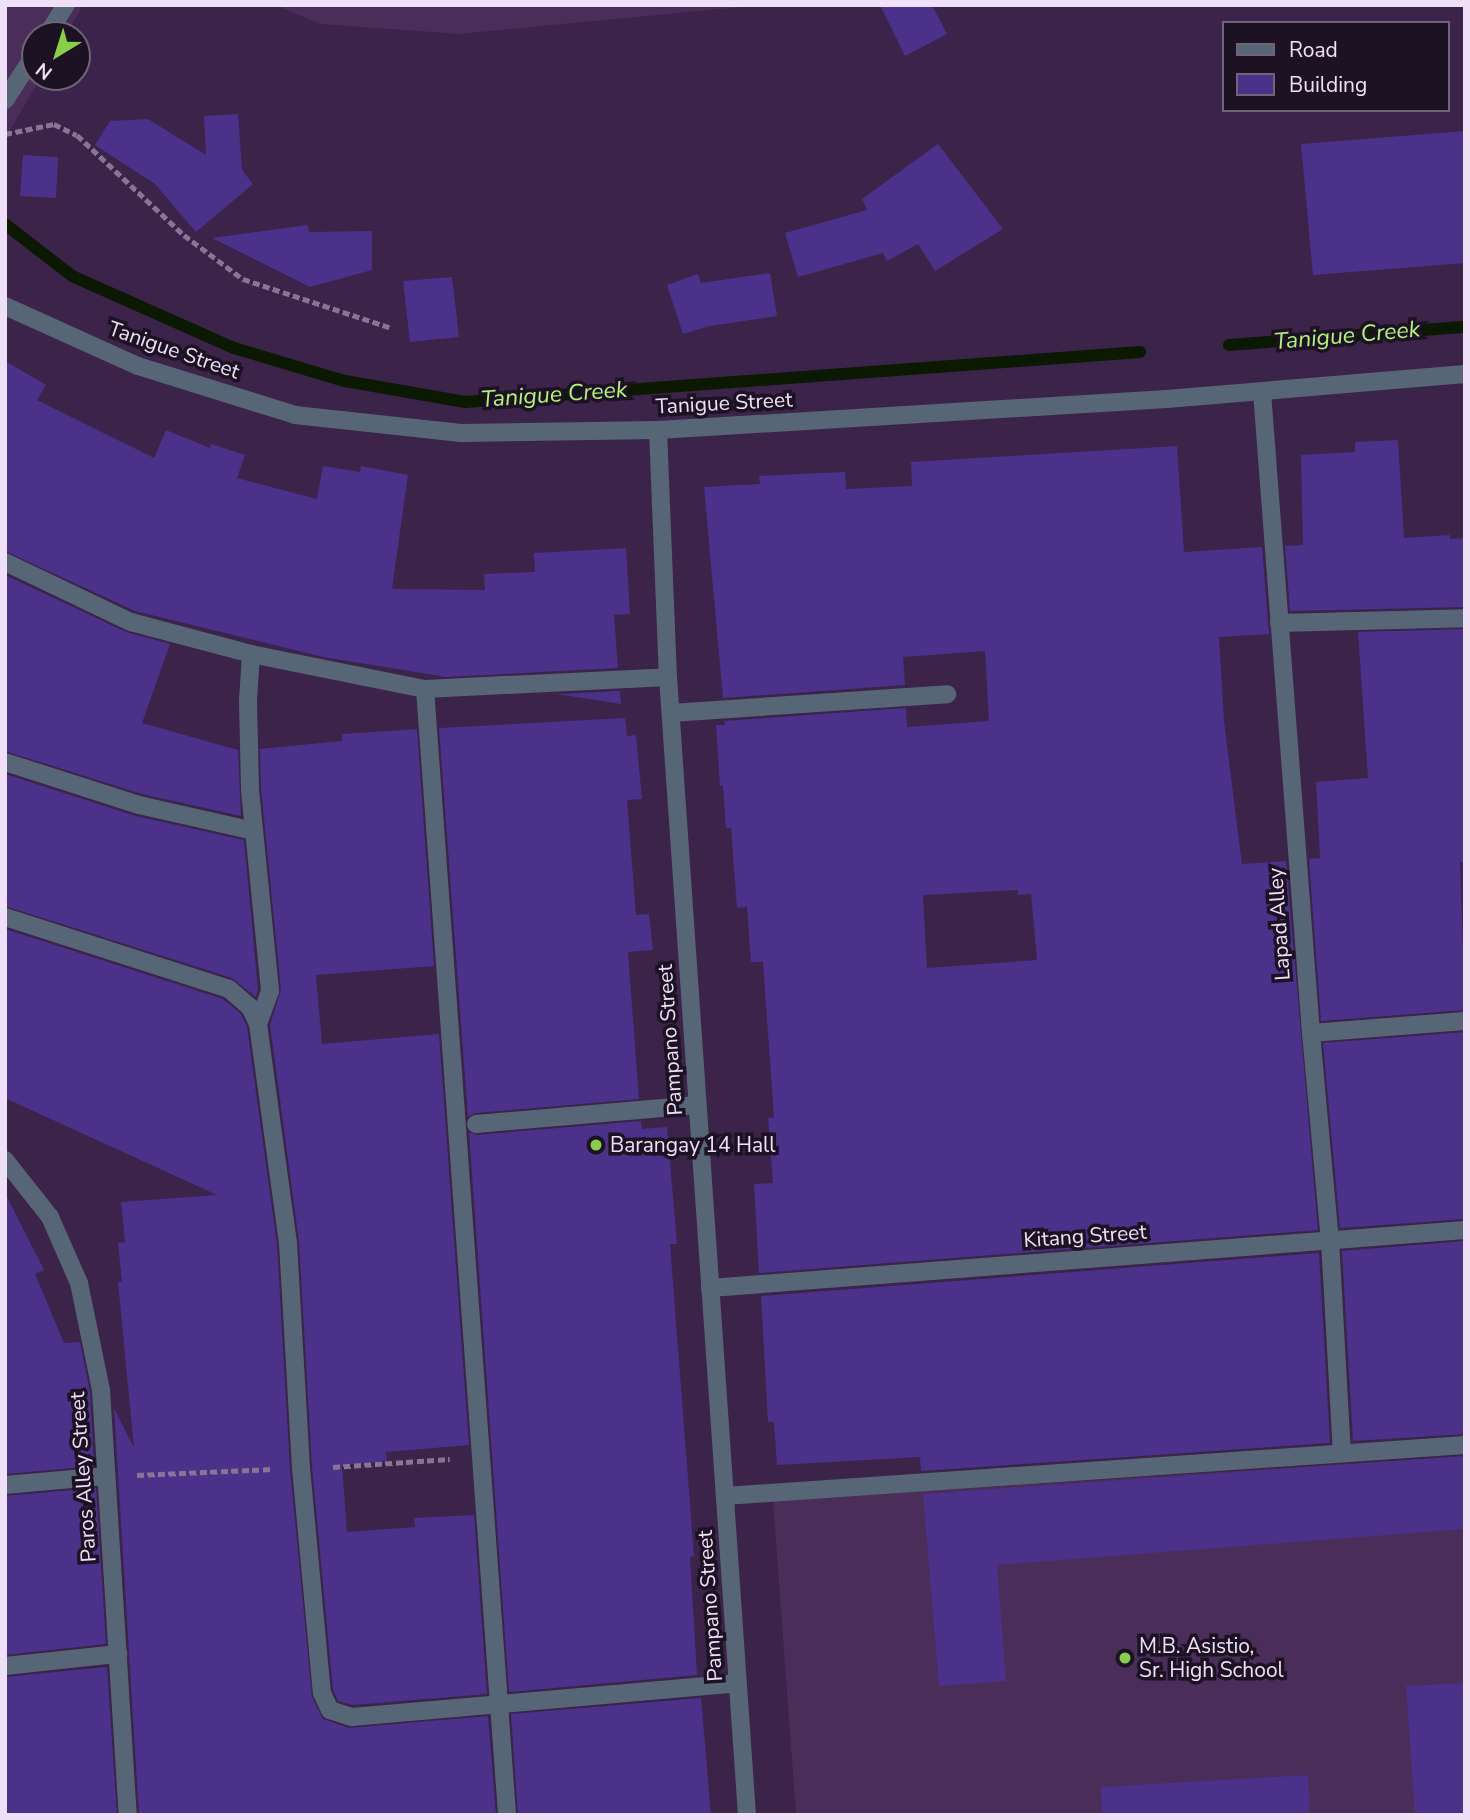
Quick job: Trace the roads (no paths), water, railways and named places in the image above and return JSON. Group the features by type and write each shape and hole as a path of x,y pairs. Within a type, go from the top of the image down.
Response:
{"street":[{"path":"56,21 66,5"},
{"path":"5,100 21,75"},
{"name":"Tanigue Street","path":"5,306 138,366 295,415 461,433 658,430 1262,392 1465,374"},
{"name":"Lapad Alley","path":"1262,392 1311,1033 1330,1240 1342,1452"},
{"name":"Pampano Street","path":"658,430 668,677 747,1815"},
{"path":"5,562 131,622 251,654 425,689 668,677"},
{"path":"1279,623 1465,618"},
{"path":"251,654 249,714 254,831 270,991 258,1024"},
{"path":"425,689 507,1815"},
{"path":"671,713 947,694"},
{"path":"5,762 139,805 254,831"},
{"path":"5,917 229,989 250,1007 258,1024 288,1243 301,1468 322,1693 330,1710 352,1717 738,1683"},
{"path":"1311,1033 1465,1021"},
{"path":"476,1124 697,1105"},
{"name":"Paros Alley Street","path":"5,1160 50,1217 79,1283 100,1390 128,1815"},
{"name":"Kitang Street","path":"710,1288 1465,1230"},
{"path":"725,1496 1465,1445"},
{"path":"5,1485 105,1476"},
{"path":"5,1665 118,1654"}],"waterway":[{"name":"Tanigue Creek","path":"5,224 72,276 234,348 345,381 465,402 1140,352"},
{"name":"Tanigue Creek","path":"1229,345 1465,327"}],"place":[{"name":"Barangay 14 Hall","path":"596,1145"},
{"name":"M.B. Asistio, Sr. High School","path":"1125,1658"}]}
